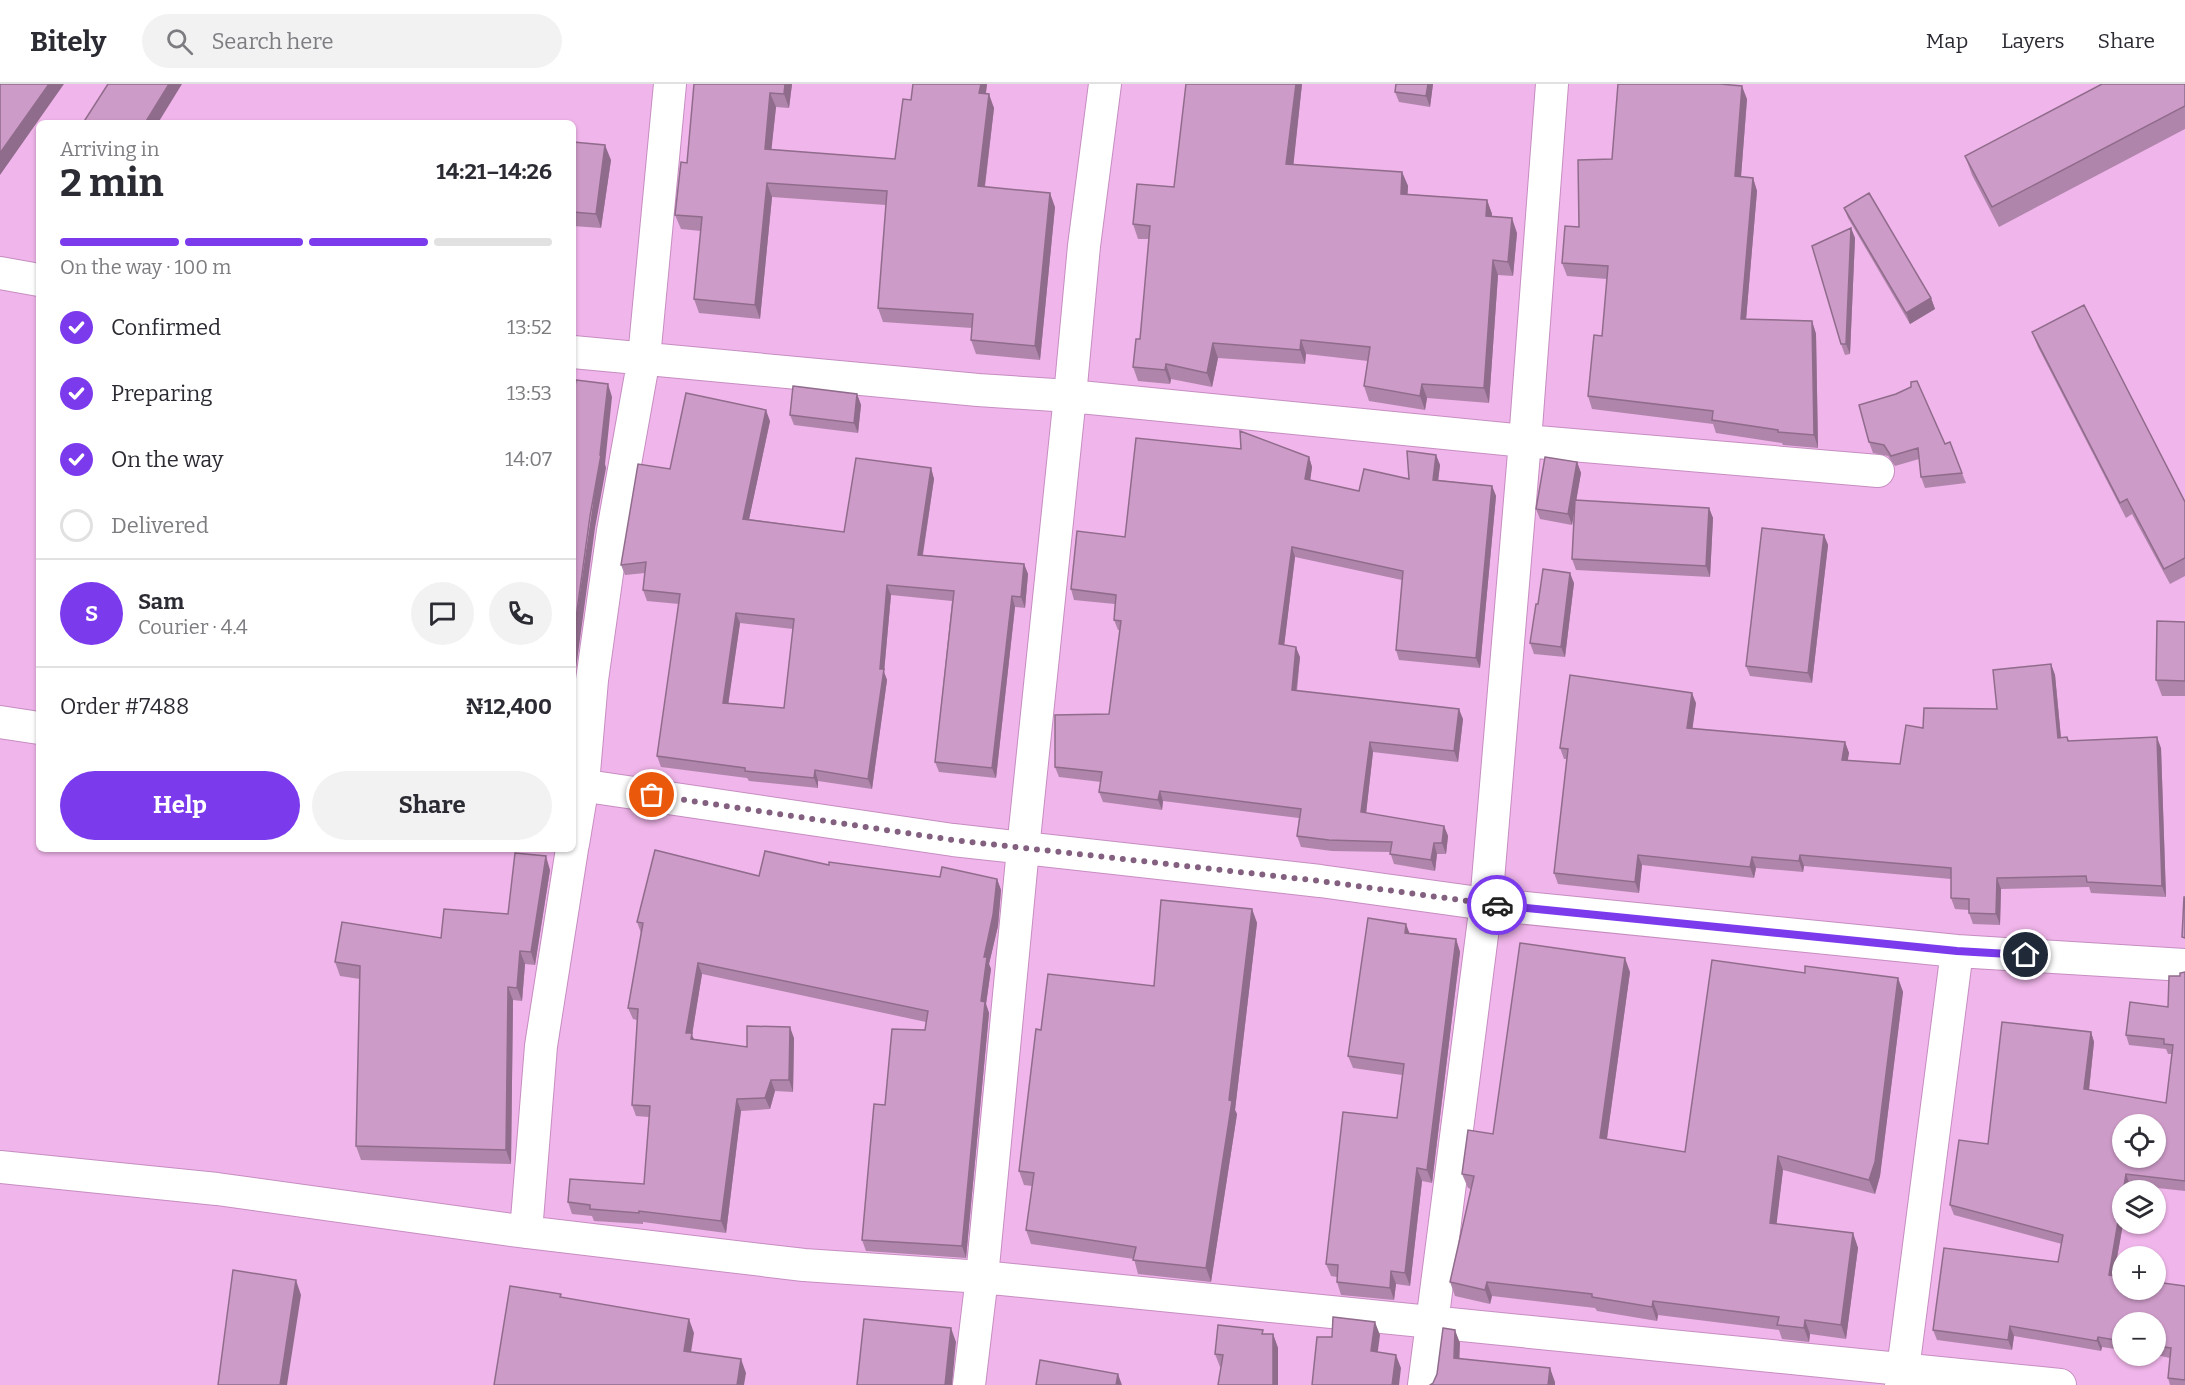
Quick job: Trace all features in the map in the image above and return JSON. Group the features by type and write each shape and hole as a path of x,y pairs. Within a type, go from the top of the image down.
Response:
{"street":[{"path":"576,808 613,531 644,358 670,84"},
{"path":"969,1385 982,1277 1084,246 1105,84"},
{"path":"1424,1385 1486,904 1526,441 1552,84"},
{"path":"0,273 36,279"},
{"path":"576,352 978,390 1070,396 1526,441 1878,471"},
{"path":"0,722 36,728"},
{"path":"578,784 1023,849 1320,881 1486,904 1957,951 2185,965"},
{"path":"526,1232 541,1046 572,852"},
{"path":"1902,1377 1957,951"},
{"path":"0,1167 217,1189 526,1232 804,1265 982,1277 1780,1356 1902,1377 2060,1385"}],"building":[{"path":"0,84 49,84 0,153"},
{"path":"108,84 169,84 147,120 85,120"},
{"path":"694,84 785,84 784,94 770,93 765,149 895,159 903,99 911,100 913,84 981,84 979,93 989,94 978,186 1050,193 1035,346 971,340 973,314 878,308 887,191 767,183 755,305 694,299 702,217 675,215 681,162 687,163"},
{"path":"1186,84 1296,84 1286,164 1402,172 1401,194 1487,200 1486,216 1512,218 1508,262 1493,260 1484,388 1422,384 1420,396 1364,386 1370,347 1301,340 1300,350 1213,343 1207,373 1166,364 1165,370 1133,367 1136,339 1140,339 1150,226 1133,224 1137,184 1174,187"},
{"path":"1396,84 1428,84 1426,96 1395,92"},
{"path":"1618,84 1742,86 1735,176 1753,178 1741,319 1812,321 1814,435 1778,432 1778,430 1712,420 1713,411 1588,396 1594,335 1602,336 1608,266 1562,263 1565,226 1579,227 1578,160 1612,159"},
{"path":"2102,84 2185,84 2185,106 1992,207 1965,156"},
{"path":"576,142 605,145 596,214 576,212"},
{"path":"1869,193 1931,298 1906,313 1844,208"},
{"path":"1851,228 1846,344 1841,344 1812,246"},
{"path":"2084,305 2185,502 2185,558 2164,569 2127,499 2120,503 2032,332"},
{"path":"576,380 608,384 601,455 576,618"},
{"path":"1917,381 1945,444 1950,442 1962,473 1921,477 1918,448 1891,456 1884,445 1869,442 1859,405 1896,394 1911,387 1911,382"},
{"path":"793,386 857,394 854,423 790,415"},
{"path":"686,393 766,410 743,519 844,532 856,458 931,468 918,555 1024,564 1021,597 1012,596 992,768 935,762 954,591 887,585 880,669 884,669 868,779 815,770 814,778 745,771 745,768 657,756 680,594 643,590 646,562 621,565 638,464 670,469","holes":["736,613 794,619 784,708 723,703"]},
{"path":"1240,431 1309,457 1305,479 1359,491 1364,469 1409,479 1407,451 1436,455 1433,480 1492,486 1476,658 1396,650 1403,571 1292,547 1279,644 1296,647 1292,690 1459,709 1454,751 1370,742 1361,812 1444,826 1442,843 1434,843 1431,860 1390,854 1392,842 1329,840 1297,836 1301,809 1160,791 1158,800 1099,792 1102,772 1055,767 1055,715 1109,714 1121,621 1114,620 1116,595 1071,589 1077,531 1125,537 1136,438 1241,449"},
{"path":"1545,457 1577,462 1568,514 1536,509"},
{"path":"1575,500 1709,508 1706,566 1572,559"},
{"path":"1762,528 1824,535 1808,673 1746,666"},
{"path":"1543,569 1570,573 1561,647 1530,643"},
{"path":"2157,621 2185,622 2185,681 2156,680"},
{"path":"2051,664 2058,738 2067,737 2068,741 2157,737 2162,886 2087,882 2086,876 1997,878 1996,914 1969,913 1969,899 1951,898 1951,868 1800,855 1799,861 1752,857 1750,867 1638,855 1635,882 1554,873 1568,749 1560,748 1570,675 1692,693 1687,728 1845,742 1842,760 1900,764 1906,725 1923,728 1924,708 1997,709 1993,670"},
{"path":"655,850 759,876 765,851 829,865 829,862 940,877 942,867 997,879 993,915 984,957 987,957 981,1001 985,1002 962,1246 862,1240 874,1104 885,1105 892,1029 925,1030 928,1011 698,963 686,1033 692,1033 691,1039 747,1047 747,1026 790,1027 789,1080 771,1080 765,1098 737,1099 721,1221 639,1211 639,1213 590,1209 590,1205 568,1202 570,1179 644,1184 650,1106 632,1105 638,1009 628,1008 643,923 637,922"},
{"path":"515,853 546,856 531,952 520,951 517,988 508,987 506,1150 356,1146 360,966 335,962 342,922 441,938 444,909 508,914"},
{"path":"2185,897 2185,938 2182,937"},
{"path":"1161,900 1252,909 1229,1100 1232,1101 1206,1268 1133,1260 1136,1247 1026,1230 1034,1173 1019,1171 1036,1029 1041,1030 1048,974 1154,986"},
{"path":"1368,918 1406,924 1405,933 1456,939 1427,1170 1417,1168 1405,1273 1391,1271 1390,1288 1337,1282 1338,1265 1326,1264 1343,1112 1397,1118 1404,1064 1348,1056"},
{"path":"1520,943 1625,958 1600,1138 1685,1152 1712,960 1805,973 1805,966 1898,978 1875,1162 1869,1180 1778,1156 1770,1223 1853,1233 1841,1325 1805,1320 1804,1328 1777,1325 1779,1317 1653,1301 1652,1307 1592,1297 1592,1294 1487,1282 1485,1290 1450,1282 1474,1176 1462,1174 1468,1130 1493,1134"},
{"path":"2185,972 2185,1181 2126,1174 2125,1180 2112,1180 2112,1234 2116,1234 2112,1246 2109,1275 2112,1275 2112,1300 2166,1300 2166,1283 2185,1286 2185,1380 2168,1378 2171,1348 2166,1347 2166,1312 2112,1312 2112,1339 2098,1337 2097,1341 2010,1326 2008,1340 1933,1330 1944,1248 2058,1262 2063,1235 1950,1205 1959,1140 1988,1144 2002,1022 2091,1032 2084,1089 2166,1103 2173,1045 2164,1044 2164,1039 2126,1035 2130,1002 2168,1007 2169,976 2180,976 2180,973"},
{"path":"233,1270 296,1280 280,1385 218,1385"},
{"path":"510,1286 689,1319 684,1351 741,1359 737,1385 494,1385"},
{"path":"1333,1317 1375,1322 1371,1351 1396,1355 1392,1385 1312,1385 1317,1337 1332,1337"},
{"path":"864,1319 951,1328 945,1385 857,1385"},
{"path":"1218,1325 1263,1330 1262,1334 1273,1334 1273,1385 1218,1385 1223,1355 1215,1354"},
{"path":"1443,1328 1455,1330 1454,1358 1550,1368 1548,1385 1430,1385 1437,1374"},
{"path":"1040,1360 1118,1374 1116,1385 1036,1385"}],"way so far":[{"path":"652,795 953,840 1320,881 1497,905"}],"route":[{"path":"1497,905 1957,951 2026,955"}]}
